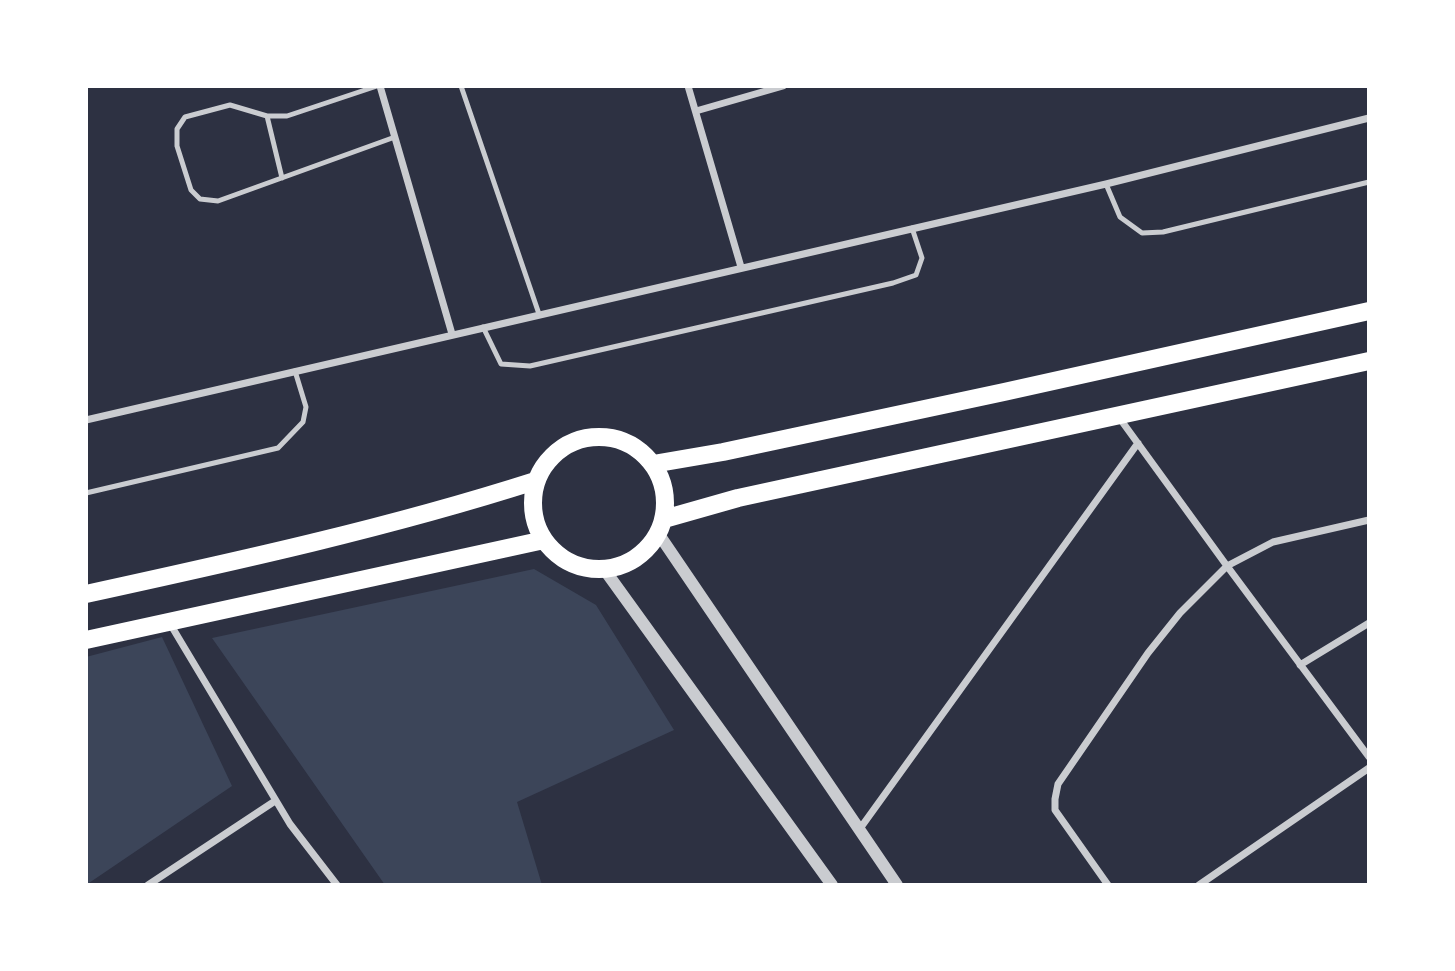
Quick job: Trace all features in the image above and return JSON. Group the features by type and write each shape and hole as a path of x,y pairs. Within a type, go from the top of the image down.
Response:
{"main road":[{"path":"653,464 723,452 977,398 1369,311"},
{"path":"661,526 738,498 1369,361"},
{"path":"589,437 613,438 635,447 653,464 662,481 665,500 661,526 645,551 626,564 604,569 581,567 560,557 536,527 532,512 535,481 547,460 566,444 589,437"},
{"path":"86,594 292,548 482,498 535,481"},
{"path":"86,640 544,540"}],"street":[{"path":"379,86 452,334"},
{"path":"688,86 741,267"},
{"path":"696,111 783,86"},
{"path":"86,420 1106,184 1369,118"},
{"path":"1118,415 1369,757"},
{"path":"859,831 1138,443"},
{"path":"1108,885 1055,810 1055,799 1058,784 1148,653 1180,613 1227,566 1273,542 1369,520"},
{"path":"661,526 897,885"},
{"path":"604,569 832,885"},
{"path":"168,622 275,801 337,885"},
{"path":"1300,665 1369,623"},
{"path":"1199,885 1369,768"},
{"path":"148,885 275,801"}],"lane":[{"path":"379,86 287,116 267,116 230,105 185,117 177,129 177,146 191,190 200,199 218,201 395,136"},
{"path":"461,86 539,314"},
{"path":"267,116 282,178"},
{"path":"1106,184 1120,217 1142,233 1163,232 1369,182"},
{"path":"483,327 501,364 530,366 893,284 916,275 922,258 912,228"},
{"path":"86,493 278,448 303,422 306,407 295,371"}],"shaded area":[{"path":"534,569 596,605 674,730 517,802 542,885 385,885 212,638"},
{"path":"162,637 232,786 86,885 86,657"}]}
